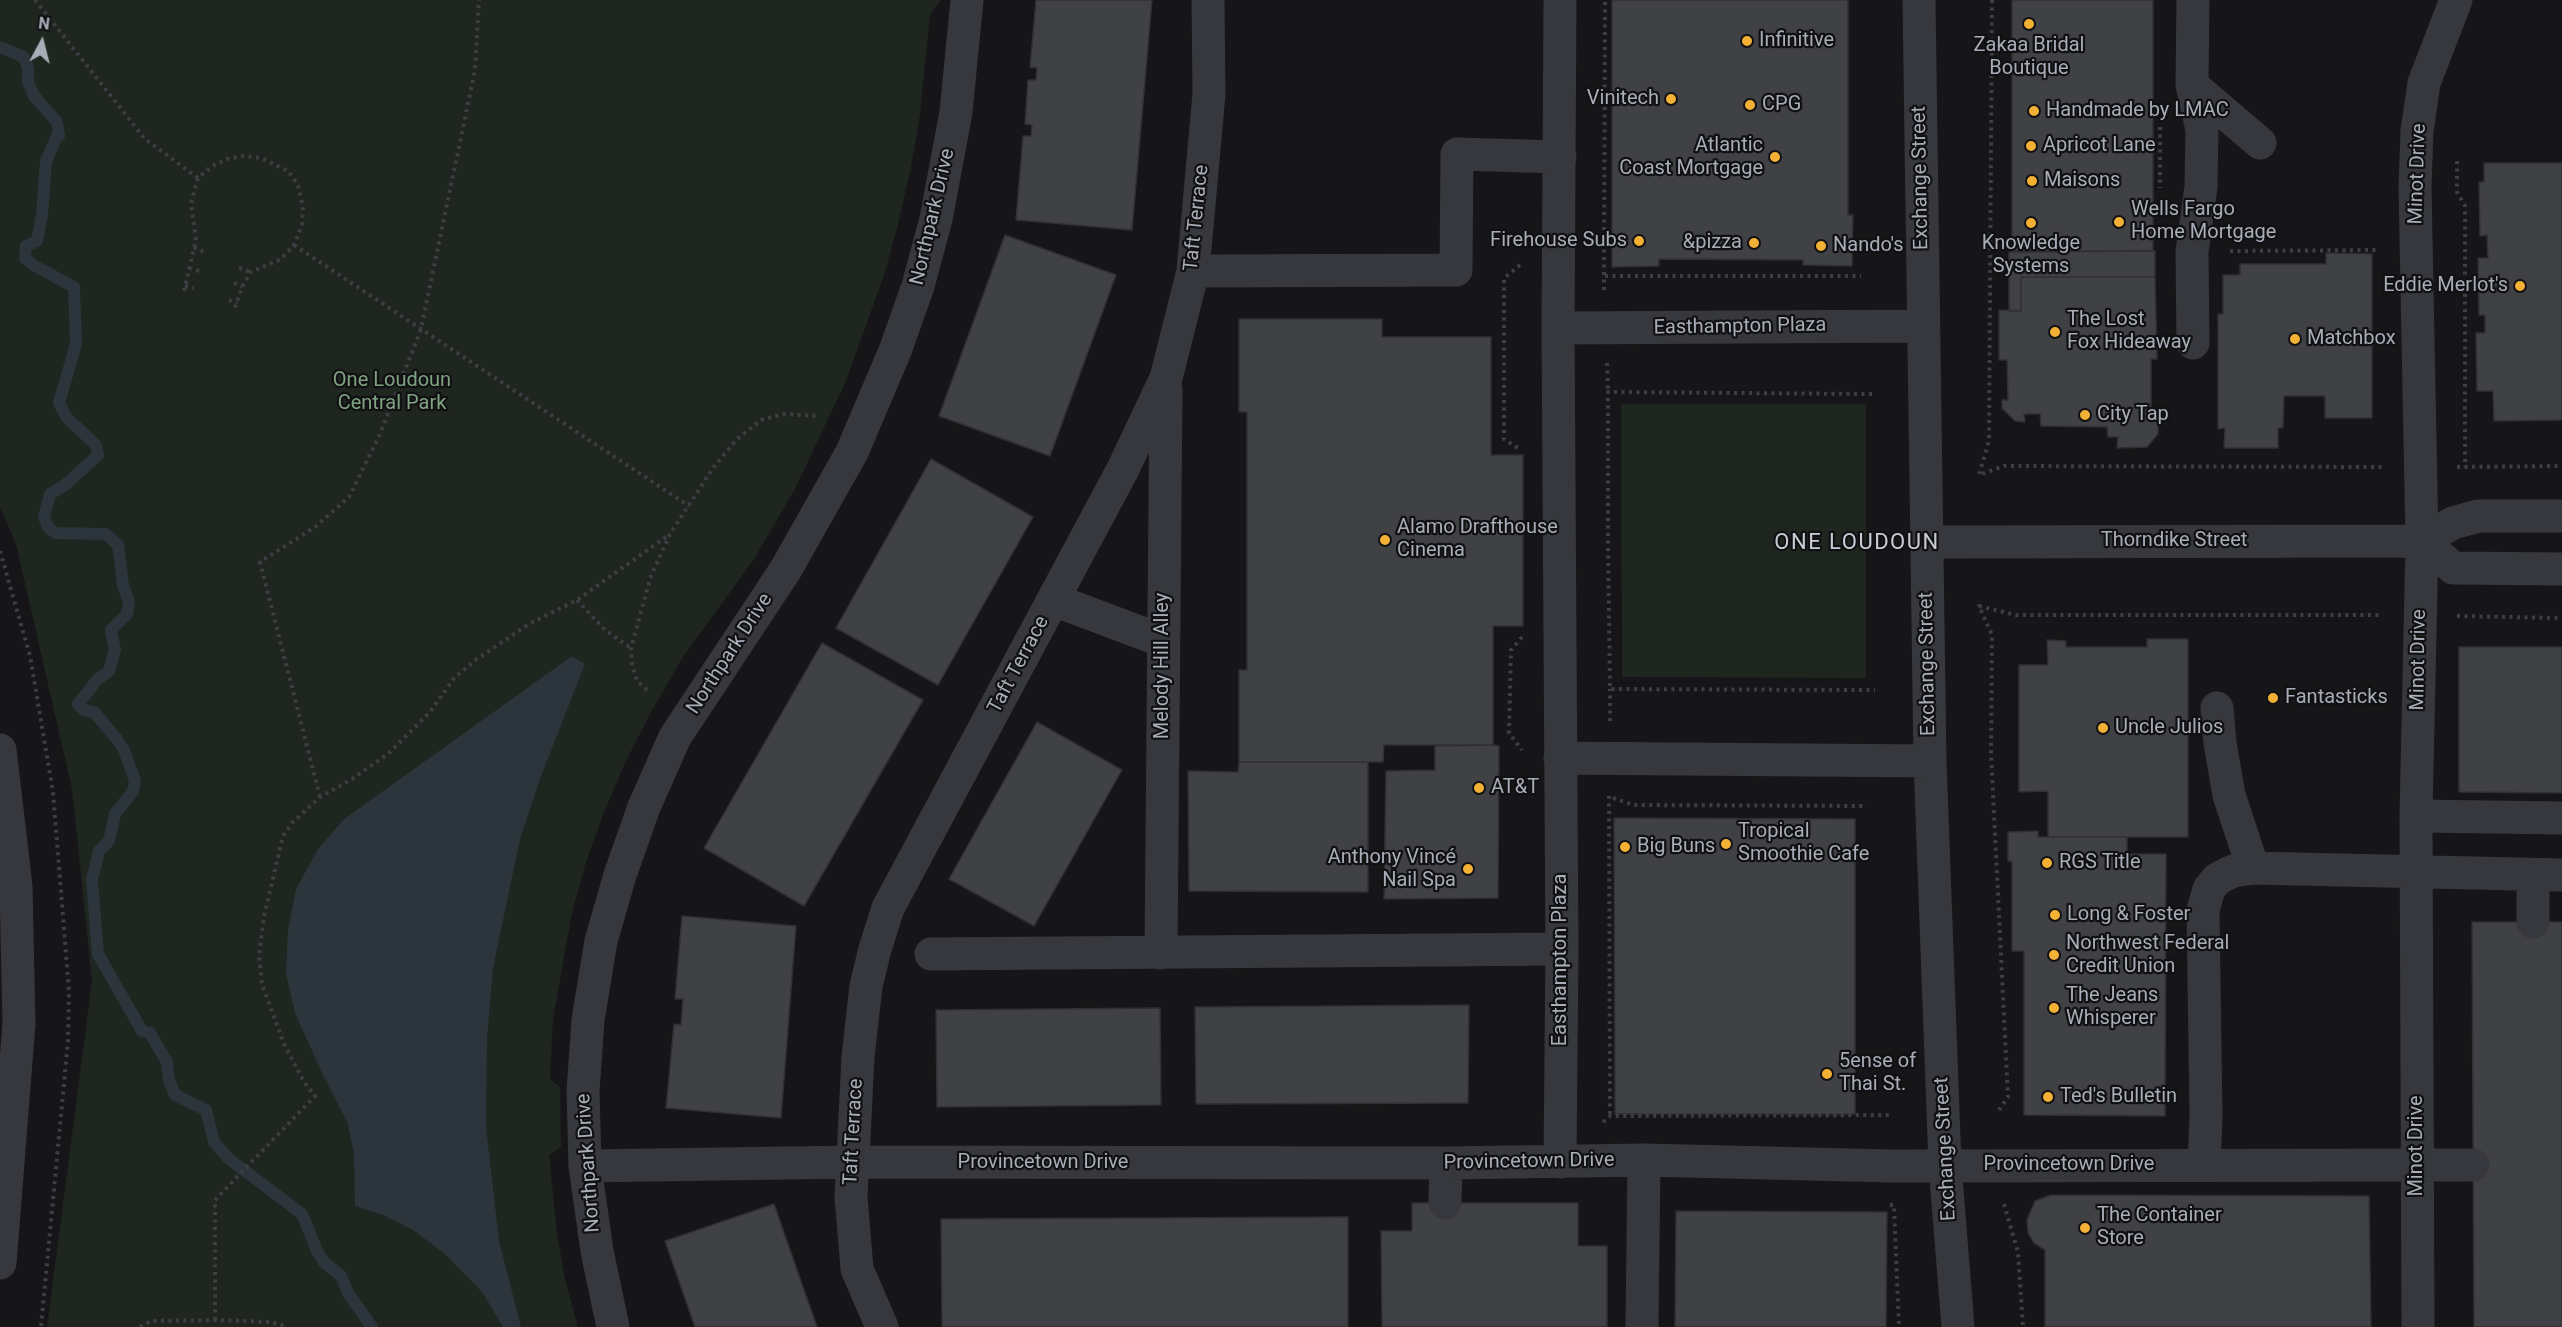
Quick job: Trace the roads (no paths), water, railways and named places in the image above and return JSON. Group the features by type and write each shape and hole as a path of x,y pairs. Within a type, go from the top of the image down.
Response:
{"street":[{"name":"Northpark Drive","path":"613,1327 597,1251 585,1166 583,1091 588,1020 601,941 620,875 644,807 675,737 786,569 852,452 895,351 918,286 936,219 956,112 967,0"},
{"name":"Taft Terrace","path":"882,1327 857,1269 851,1197 858,1058 866,986 888,908 1123,470 1166,378 1193,270 1209,94 1208,0"},
{"name":"Easthampton Plaza","path":"1560,0 1558,328 1562,949 1560,1162"},
{"name":"Exchange Street","path":"1919,0 1930,760 1945,1165 1958,1327"},
{"path":"2193,0 2192,85 2202,130 2201,187 2192,252 2193,343"},
{"name":"Minot Drive","path":"2418,1327 2416,816 2422,541 2415,187 2417,131 2424,83 2456,0"},
{"path":"2192,85 2260,143"},
{"path":"1193,270 1456,270 1457,154 1560,157"},
{"name":"Easthampton Plaza","path":"1558,328 1923,326"},
{"name":"Melody Hill Alley","path":"1161,953 1166,378"},
{"path":"2562,516 2478,516 2453,523 2422,541 2453,568 2562,569"},
{"name":"Thorndike Street","path":"1926,542 2422,541"},
{"path":"1054,600 1163,641"},
{"path":"2217,708 2220,743 2229,795 2253,868"},
{"path":"0,750 3,805 16,886 20,1023 0,1263"},
{"path":"1560,758 1930,760"},
{"path":"2416,816 2562,818"},
{"path":"2204,1165 2206,1117 2203,910 2209,889 2217,879 2233,872 2253,868 2548,875 2533,922"},
{"path":"932,954 1562,949"},
{"name":"Provincetown Drive","path":"585,1166 854,1162 1446,1163 1644,1160 1945,1165 2473,1165"},
{"path":"1642,1327 1644,1160"},
{"path":"1445,1203 1446,1163"}],"waterway":[{"path":"0,47 24,57 28,68 28,82 34,96 57,122 59,136 46,161 42,215 37,241 26,246 25,258 33,265 74,287 76,344 59,403 67,418 96,445 98,455 65,485 50,494 44,517 48,527 55,533 106,534 118,545 123,585 129,602 127,614 111,630 115,650 109,671 97,680 78,704 84,710 94,712 116,738 124,750 135,781 133,791 115,814 109,841 99,851 92,880 98,954 142,1031 150,1033 167,1062 169,1080 175,1095 206,1110 214,1142 229,1159 302,1214 317,1251 324,1262 341,1276 348,1293 372,1327"}],"place":[{"name":"Zakaa Bridal Boutique","path":"2029,24"},
{"name":"Infinitive","path":"1747,41"},
{"name":"Vinitech","path":"1671,99"},
{"name":"CPG","path":"1750,105"},
{"name":"Handmade by LMAC","path":"2034,111"},
{"name":"Apricot Lane","path":"2031,146"},
{"name":"Atlantic Coast Mortgage","path":"1775,157"},
{"name":"Maisons","path":"2032,181"},
{"name":"Wells Fargo Home Mortgage","path":"2119,222"},
{"name":"Knowledge Systems","path":"2031,223"},
{"name":"Firehouse Subs","path":"1639,241"},
{"name":"&pizza","path":"1754,243"},
{"name":"Nando's","path":"1821,246"},
{"name":"Eddie Merlot's","path":"2520,286"},
{"name":"The Lost Fox Hideaway","path":"2055,332"},
{"name":"Matchbox","path":"2295,339"},
{"name":"City Tap","path":"2085,415"},
{"name":"Alamo Drafthouse Cinema","path":"1385,540"},
{"name":"Fantasticks","path":"2273,698"},
{"name":"Uncle Julios","path":"2103,728"},
{"name":"AT&T","path":"1479,788"},
{"name":"Tropical Smoothie Cafe","path":"1726,844"},
{"name":"Big Buns","path":"1625,847"},
{"name":"RGS Title","path":"2047,863"},
{"name":"Anthony Vincé Nail Spa","path":"1468,869"},
{"name":"Long & Foster","path":"2055,915"},
{"name":"Northwest Federal Credit Union","path":"2054,955"},
{"name":"The Jeans Whisperer","path":"2054,1008"},
{"name":"5ense of Thai St.","path":"1827,1074"},
{"name":"Ted's Bulletin","path":"2048,1097"},
{"name":"The Container Store","path":"2085,1228"}],"district":[{"name":"ONE LOUDOUN","path":"1857,543"}],"park label":[{"name":"One Loudoun Central Park","path":"392,392"}]}
